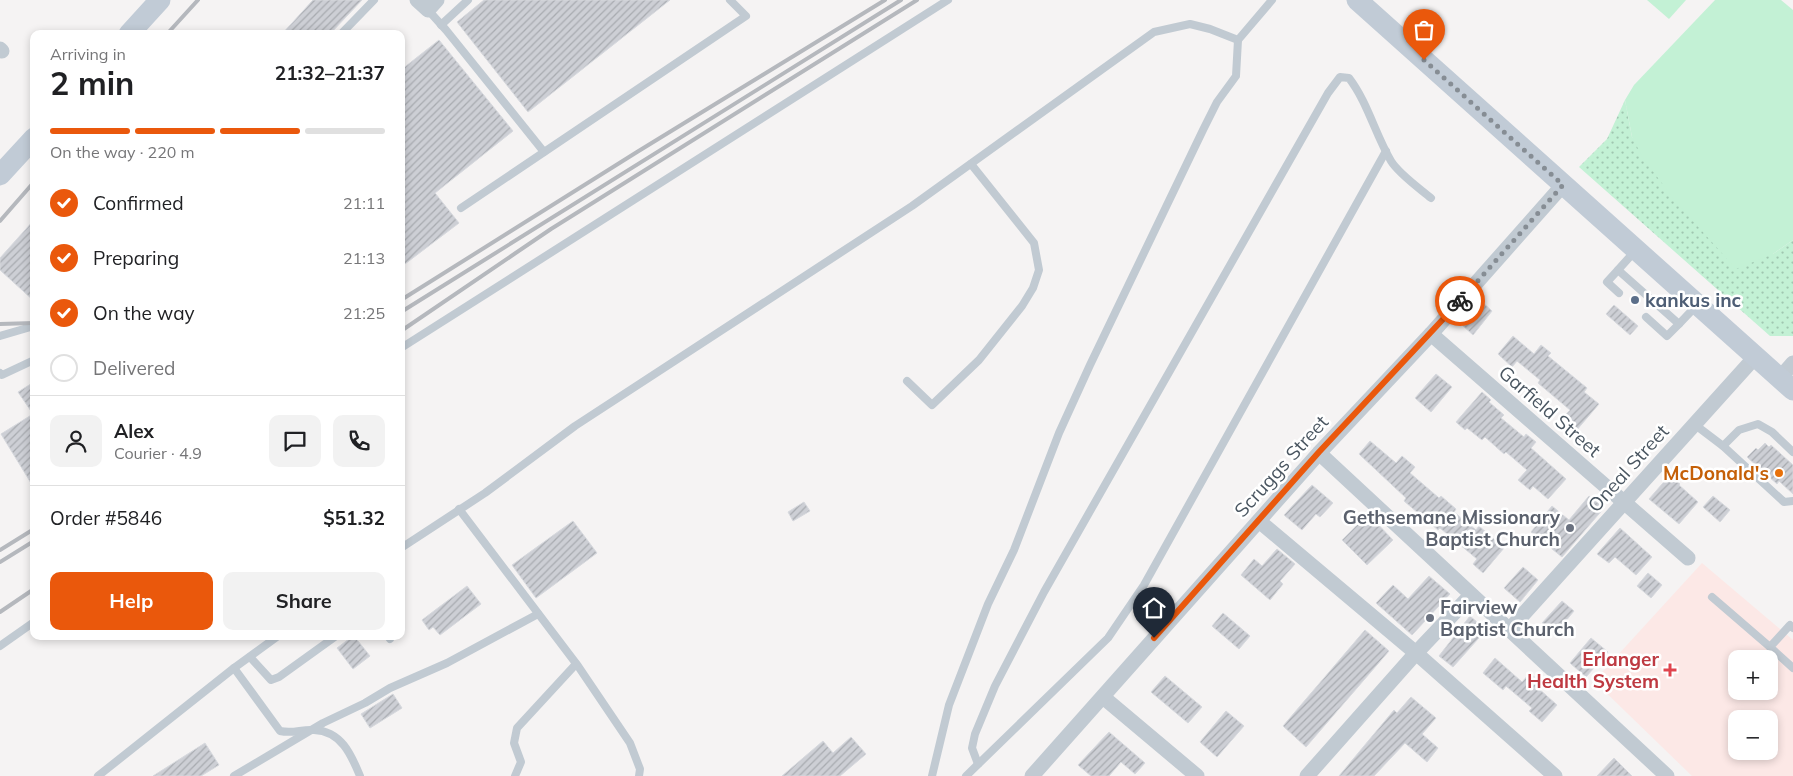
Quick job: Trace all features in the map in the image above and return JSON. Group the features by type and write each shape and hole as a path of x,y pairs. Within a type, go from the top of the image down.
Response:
{"main road":[{"path":"133,30 160,0"},
{"path":"1357,0 1756,356 1789,377"},
{"path":"0,175 30,142"}],"street":[{"name":"Scruggs Street","path":"1032,776 1319,452 1431,334 1563,185"},
{"name":"Garfield Street","path":"1431,334 1688,558"},
{"name":"Oneal Street","path":"1510,629 1756,356"},
{"path":"1319,452 1667,776"},
{"path":"1258,521 1416,653 1555,776"},
{"path":"1307,776 1416,653 1471,595"},
{"path":"1102,696 1197,776"}],"lane":[{"path":"345,30 374,0"},
{"path":"441,25 468,0"},
{"path":"461,208 746,16 730,0"},
{"path":"405,345 948,0"},
{"path":"932,776 949,705 988,604 1014,550 1056,441 1090,365 1203,130 1217,102 1236,76 1238,40 1272,0"},
{"path":"427,3 441,25 544,152"},
{"path":"405,545 575,426 912,206 1154,32 1190,24 1210,29 1238,40"},
{"path":"978,764 972,748 975,734 995,686 1040,601 1328,93 1340,77 1350,78 1359,92 1376,133 1393,164 1431,198"},
{"path":"966,776 1108,638 1144,584 1386,151"},
{"path":"907,381 932,405 979,360 1034,288 1039,270 1034,243 971,164"},
{"path":"1619,293 1607,282 1636,250"},
{"path":"1618,270 1679,324"},
{"path":"1646,317 1667,336 1697,304"},
{"path":"0,336 30,327"},
{"path":"0,373 2,375 30,362"},
{"path":"1694,424 1723,446 1784,502 1793,501"},
{"path":"1723,446 1739,430 1758,424 1772,432 1793,452"},
{"path":"459,509 576,664 633,748 640,769 639,776"},
{"path":"1712,596 1793,668"},
{"path":"234,776 324,723 365,703 390,688 447,664 538,614"},
{"path":"0,646 30,625"},
{"path":"1770,647 1790,626 1793,628"},
{"path":"98,776 234,668 273,640"},
{"path":"250,657 271,680 279,677 330,640"},
{"path":"514,776 521,762 514,743 517,728 576,664"},
{"path":"234,668 280,731 290,733 314,730 334,734 350,751 360,776"}],"shaded area":[{"name":"Erlanger Health System","path":"1702,563 1793,640 1793,776 1692,776 1594,681"}],"green space":[{"path":"1647,0 1686,0 1669,19"},
{"path":"1715,0 1781,0 1793,10 1793,240 1773,254 1736,269 1676,202 1643,158 1632,137 1625,100 1634,85"},
{"path":"1625,100 1632,137 1773,254 1793,240 1793,336 1770,336 1579,167 1607,139"}],"building":[{"path":"313,0 362,0 334,30 286,30"},
{"path":"484,0 670,0 528,112 457,22"},
{"path":"439,40 513,131 435,193 459,223 405,264 405,67"},
{"path":"30,224 30,297 0,270 0,258"},
{"path":"1481,301 1492,311 1473,335 1461,324"},
{"path":"1614,305 1638,326 1630,335 1606,314"},
{"path":"1513,336 1534,354 1541,345 1551,353 1548,356 1587,388 1584,392 1599,404 1575,432 1561,420 1570,410 1538,383 1540,380 1517,361 1512,367 1498,354"},
{"path":"1436,374 1452,387 1431,412 1415,398"},
{"path":"30,384 30,410 18,392"},
{"path":"1482,392 1491,400 1489,402 1504,415 1501,418 1524,437 1526,434 1536,442 1531,448 1566,479 1548,499 1533,486 1530,490 1518,480 1527,470 1506,452 1504,454 1485,437 1482,440 1456,422"},
{"path":"30,416 30,481 1,434"},
{"path":"1370,441 1396,463 1402,456 1415,467 1410,473 1439,498 1441,496 1456,509 1454,512 1476,530 1479,526 1504,548 1483,573 1473,564 1477,559 1440,528 1438,530 1404,501 1406,498 1359,454"},
{"name":"McDonald's","path":"1765,443 1769,447 1771,445 1793,465 1793,494 1779,481 1777,484 1747,457 1756,448 1758,450"},
{"path":"1670,475 1698,502 1679,524 1649,499"},
{"path":"1312,485 1333,503 1320,517 1316,514 1302,530 1284,515"},
{"path":"1589,496 1604,508 1562,557 1531,532 1552,506 1569,520"},
{"path":"1713,496 1730,510 1720,522 1703,507"},
{"path":"804,502 810,511 793,521 788,512"},
{"path":"1368,514 1393,540 1367,565 1342,540"},
{"path":"573,521 597,553 536,598 512,565"},
{"path":"1620,528 1652,557 1636,575 1615,557 1609,563 1597,554"},
{"path":"1277,549 1295,564 1280,581 1283,584 1270,600 1241,575 1254,559 1262,566"},
{"path":"1523,567 1538,580 1520,602 1504,588"},
{"path":"1648,573 1662,585 1651,598 1637,586"},
{"path":"1429,576 1450,594 1412,635 1376,603 1393,585 1408,599"},
{"path":"467,586 481,604 440,635 433,627 429,630 422,620"},
{"path":"1562,601 1574,611 1555,634 1542,623"},
{"path":"1223,613 1250,636 1239,649 1212,626"},
{"path":"1470,616 1486,630 1453,667 1439,656"},
{"path":"1365,630 1389,651 1306,747 1283,726"},
{"path":"1591,638 1608,652 1586,677 1570,663"},
{"path":"348,640 357,640 370,656 353,669 337,648"},
{"path":"1495,658 1522,682 1530,673 1542,684 1538,688 1557,705 1542,722 1529,711 1532,708 1506,686 1503,690 1483,673"},
{"path":"1165,676 1202,707 1188,723 1151,692"},
{"path":"393,694 402,708 370,728 361,714"},
{"path":"1411,697 1436,718 1422,734 1438,748 1427,762 1405,743 1374,776 1339,776 1394,710 1397,713"},
{"path":"1226,711 1244,726 1217,757 1200,742"},
{"path":"1109,732 1145,763 1135,774 1121,762 1109,776 1091,776 1078,765"},
{"path":"851,737 866,754 840,776 782,776 823,741 833,753"},
{"path":"205,743 219,765 201,776 153,776"},
{"path":"1614,758 1632,776 1597,776"}],"railway":[{"path":"171,30 198,0"},
{"path":"405,297 885,0"},
{"path":"405,310 901,0"},
{"path":"405,328 551,229 917,0"},
{"path":"0,221 30,187"},
{"path":"0,324 30,323"},
{"path":"0,550 30,531"},
{"path":"0,562 30,543"},
{"path":"0,612 30,592"}],"way so far":[{"path":"1424,60 1563,185 1460,301"}],"place":[{"name":"kankus inc","path":"1635,300"},
{"name":"McDonald's","path":"1779,473"},
{"name":"Gethsemane Missionary Baptist Church","path":"1570,528"},
{"name":"Fairview Baptist Church","path":"1430,618"},
{"name":"Erlanger Health System","path":"1670,670"}],"route":[{"path":"1154,638 1319,452 1460,301"}]}
